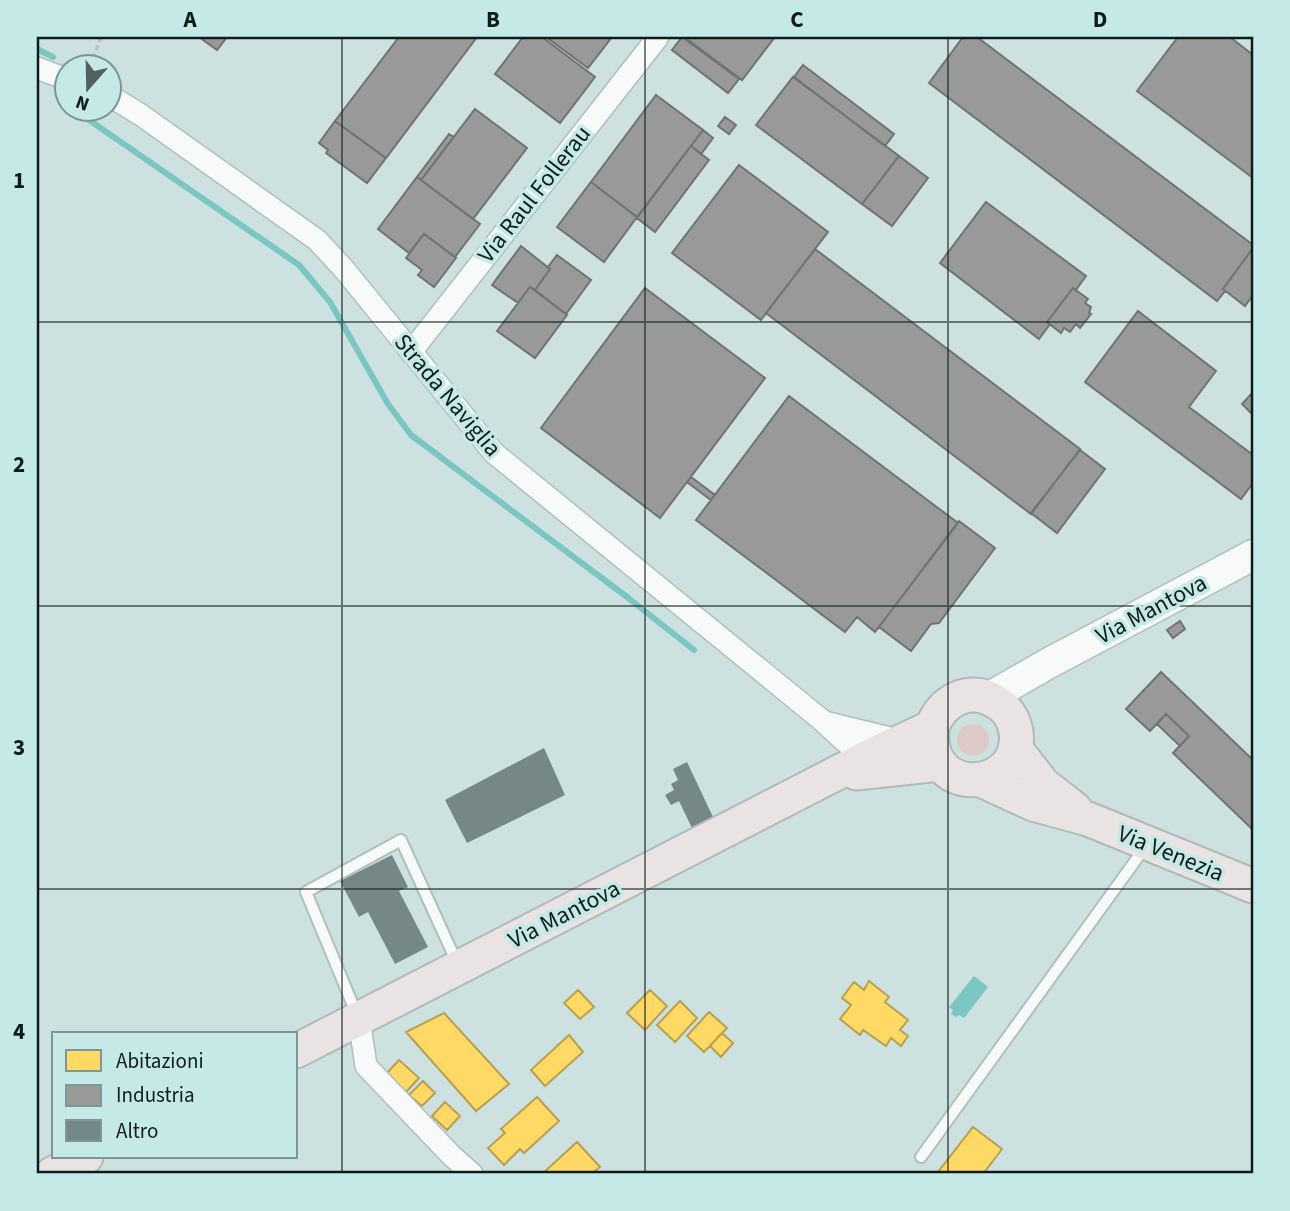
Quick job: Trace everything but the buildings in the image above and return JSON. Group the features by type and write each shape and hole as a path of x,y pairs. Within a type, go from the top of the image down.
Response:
{"main road":[{"name":"Via Mantova","path":"1005,721 1049,663 1253,555"},
{"name":"Via Mantova","path":"298,1050 868,757 932,727 943,706 964,696 976,695 1005,721 1010,760 993,776 981,780"},
{"name":"Via Venezia","path":"1005,721 1043,785 1088,819"},
{"path":"932,727 930,740 937,765 958,778 981,780"},
{"name":"Via Mantova","path":"833,776 937,765"},
{"name":"Via Venezia","path":"981,780 1033,804 1088,819 1253,886"},
{"path":"52,1174 84,1158"}],"street":[{"name":"Via Raul Follerau","path":"411,352 658,37"},
{"name":"Strada Naviglia","path":"122,103 317,240 343,268 494,453 824,722 841,739 868,757 937,765"},
{"name":"Strada Naviglia","path":"824,722 902,741"},
{"path":"359,1019 366,1066 472,1174"}],"lane":[{"path":"359,1019 306,892 401,840 460,967"},
{"path":"921,1157 1147,843"}],"shaded area":[{"path":"973,724 985,728 989,740 985,752 973,756 961,752 957,740 961,728"}],"water":[{"path":"974,976 988,987 964,1018 959,1015 956,1017 951,1014 953,1010 949,1007"}],"waterway":[{"path":"37,49 52,56"},
{"path":"92,122 299,265 330,302 388,404 411,435 694,650"}]}
